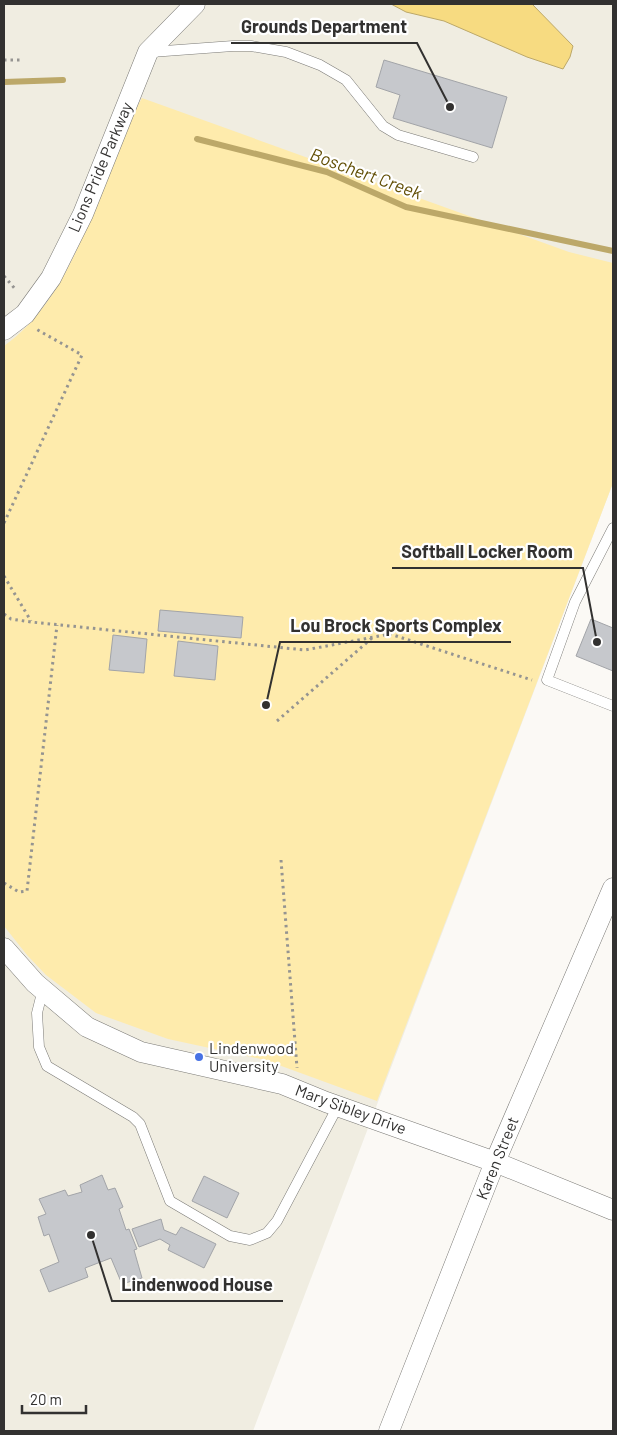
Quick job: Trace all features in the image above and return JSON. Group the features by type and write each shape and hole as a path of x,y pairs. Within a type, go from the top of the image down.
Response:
{"street":[{"name":"Lions Pride Parkway","path":"11,325 25,314 51,278 79,222 148,52 195,4"},
{"name":"Karen Street","path":"389,1431 495,1162 613,888"},
{"name":"Mary Sibley Drive","path":"4,948 43,989 87,1027 141,1052 282,1084 495,1162 613,1210"}],"lane":[{"path":"148,52 233,46 251,46 286,52 320,65 346,80 383,126 398,135 473,157"},
{"path":"613,528 575,602 546,680 613,706"},
{"path":"43,989 37,1013 39,1047 47,1066 133,1117 140,1124 170,1201 230,1236 250,1240 267,1233 277,1221 338,1106"}],"path":[{"path":"4,60 20,60"},
{"path":"4,276 16,290"},
{"path":"4,523 82,354 11,325"},
{"path":"4,576 31,622"},
{"path":"4,614 12,619 31,622 305,650 390,634 538,682"},
{"path":"4,883 19,892 27,891 58,624"},
{"path":"277,721 373,638"},
{"path":"281,860 297,1071"}],"shaded area":[{"name":"Lindenwood University","path":"4,4 613,4 613,483 253,1431 4,1431"},
{"path":"391,4 532,4 573,46 570,57 563,69 527,57 444,21 406,12"},
{"name":"Lindenwood University","path":"142,98 569,252 613,263 613,483 377,1101 265,1060 168,1039 96,1013 46,975 4,926 4,346 36,316 62,279 82,239"}],"building":[{"path":"384,60 507,97 492,148 393,118 400,95 376,87"},
{"path":"160,610 243,617 241,638 158,631"},
{"path":"591,619 613,628 613,671 576,656"},
{"path":"113,635 147,639 144,673 109,670"},
{"path":"178,641 218,646 215,680 174,676"},
{"path":"102,1175 108,1190 115,1188 123,1207 119,1209 126,1230 129,1229 137,1249 134,1250 142,1278 122,1284 111,1258 85,1268 88,1277 49,1292 40,1270 59,1262 49,1234 44,1236 38,1217 46,1214 39,1199 65,1190 68,1196 82,1192 80,1185"},
{"path":"204,1176 239,1193 227,1218 192,1201"},
{"path":"161,1219 164,1230 176,1235 181,1227 216,1244 204,1268 168,1250 170,1245 160,1239 139,1247 132,1229"}],"waterway":[{"name":"Boschert Creek","path":"4,82 63,80"},
{"name":"Boschert Creek","path":"197,139 327,172 406,207 613,251"}],"place":[{"name":"Grounds Department","path":"450,107"},
{"name":"Softball Locker Room","path":"597,642"},
{"name":"Lou Brock Sports Complex","path":"266,705"},
{"name":"Lindenwood University","path":"199,1057"},
{"name":"Lindenwood House","path":"91,1235"}]}
